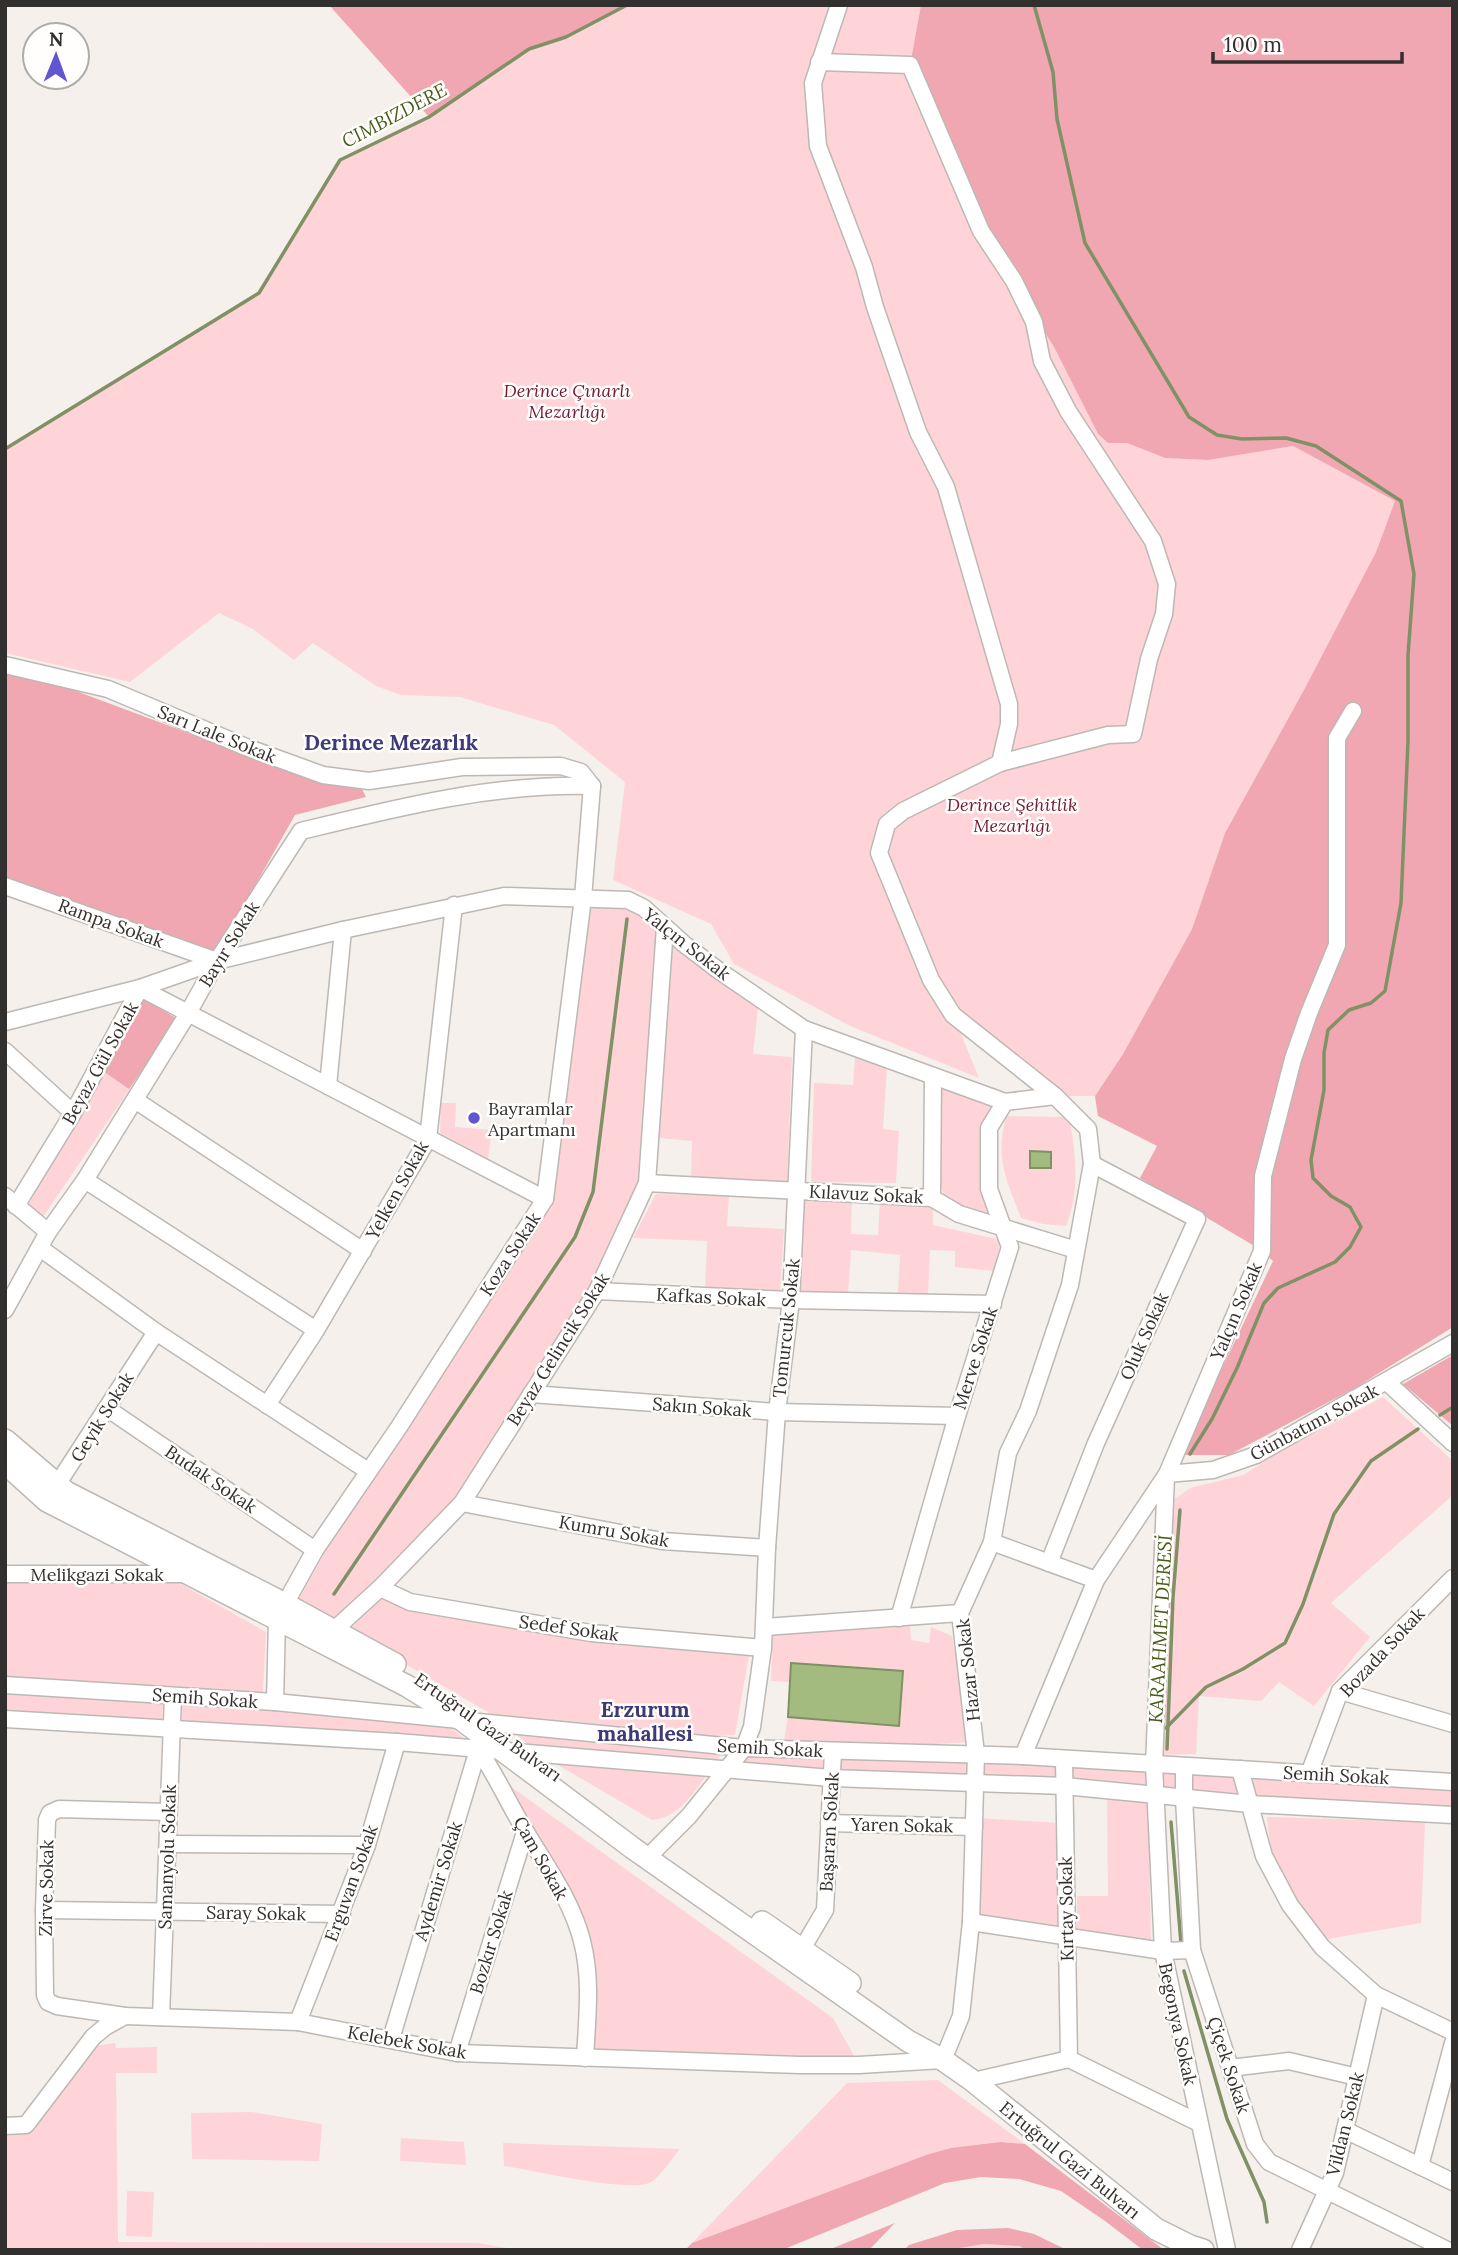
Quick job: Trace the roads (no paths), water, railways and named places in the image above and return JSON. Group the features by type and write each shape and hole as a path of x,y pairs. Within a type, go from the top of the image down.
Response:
{"main road":[{"name":"Ertuğrul Gazi Bulvarı","path":"5,1440 53,1493"},
{"name":"Ertuğrul Gazi Bulvarı","path":"5,1463 188,1574 281,1612 334,1630 408,1672 481,1735 529,1753 655,1850 920,2033 933,2045 943,2060"},
{"name":"Ertuğrul Gazi Bulvarı","path":"53,1493 66,1492 281,1612 462,1720 645,1857 908,2041 943,2060 973,2081 1156,2229 1203,2250"}],"street":[{"path":"839,5 813,83 818,145 864,267 918,432 946,486 1009,704 1009,724 1000,763"},
{"path":"819,62 910,65 981,231 1014,281 1034,322 1042,361 1068,411 1153,541 1167,584 1164,614 1149,659 1133,734 1108,735 1000,763 903,811 887,824 879,853 931,980 953,1015 1055,1096"},
{"name":"Sarı Lale Sokak","path":"5,665 108,690 246,747 323,775 369,781 462,767 561,766 581,772 592,786"},
{"name":"Yalçın Sokak","path":"1023,1756 1096,1580 1167,1474 1262,1251 1263,1176 1293,1059 1337,945 1337,738 1353,711"},
{"name":"Bayır Sokak","path":"5,1310 48,1232 85,1180 217,961 301,831 379,812 491,792 559,785 592,786"},
{"name":"Koza Sokak","path":"281,1612 315,1550 399,1427 545,1199 583,898 592,786"},
{"name":"Rampa Sokak","path":"5,886 217,961"},
{"name":"Yalçın Sokak","path":"217,961 454,905 504,897 628,900 644,908 718,970 804,1029 1005,1102 1055,1096"},
{"name":"Yelken Sokak","path":"267,1405 316,1330 428,1139 454,905"},
{"name":"Beyaz Gelincik Sokak","path":"334,1630 380,1588 462,1503 597,1291 647,1183 665,927"},
{"path":"328,1086 343,930"},
{"name":"Beyaz Gül Sokak","path":"11,1201 73,1113 141,988 217,961"},
{"path":"5,1022 141,988 545,1199"},
{"name":"Tomurcuk Sokak","path":"744,1748 752,1727 765,1627 767,1548 777,1412 791,1300 804,1029"},
{"path":"5,1051 73,1113"},
{"path":"932,1198 933,1076"},
{"name":"Hazar Sokak","path":"943,2060 961,2016 971,1922 976,1755 960,1613 992,1542 1008,1453 1028,1411 1070,1285 1092,1164 1088,1129 1055,1096"},
{"path":"135,1100 363,1251"},
{"name":"Merve Sokak","path":"899,1618 957,1416 1010,1247 989,1189 989,1128 1005,1102"},
{"name":"Oluk Sokak","path":"1049,1563 1096,1443 1197,1219 1092,1164"},
{"path":"85,1180 316,1330"},
{"name":"Kılavuz Sokak","path":"647,1183 932,1198 959,1214 1076,1250"},
{"path":"11,1201 48,1232"},
{"path":"40,1248 156,1332 368,1471"},
{"name":"Kafkas Sokak","path":"597,1291 791,1300 993,1304"},
{"name":"Geyik Sokak","path":"53,1493 156,1332"},
{"name":"Günbatımı Sokak","path":"1167,1474 1213,1470 1256,1455 1453,1343"},
{"path":"1387,1382 1453,1443"},
{"name":"Sakın Sokak","path":"531,1394 777,1412 957,1416"},
{"name":"Budak Sokak","path":"108,1409 315,1550"},
{"name":"Begonya Sokak","path":"1167,1474 1169,1781 1163,1951 1227,2250"},
{"name":"Kumru Sokak","path":"462,1503 662,1541 767,1548"},
{"path":"992,1542 1096,1580"},
{"name":"Melikgazi Sokak","path":"5,1574 188,1574"},
{"name":"Bozada Sokak","path":"1309,1774 1340,1691 1453,1578"},
{"name":"Sedef Sokak","path":"380,1588 410,1602 591,1633 763,1648"},
{"path":"1435,1596 1453,1596"},
{"path":"275,1702 281,1612"},
{"path":"765,1627 960,1613"},
{"name":"Semih Sokak","path":"5,1685 275,1702 462,1720"},
{"path":"1340,1691 1453,1724"},
{"name":"Samanyolu Sokak","path":"162,2017 173,1696"},
{"name":"Semih Sokak","path":"5,1719 397,1742 481,1735 833,1752 1023,1756 1064,1759 1169,1781 1250,1804 1453,1815"},
{"name":"Çam Sokak","path":"481,1735 496,1776 525,1832 554,1875 582,1940 589,1996 585,2058"},
{"name":"Aydemir Sokak","path":"391,2039 481,1735"},
{"name":"Erguvan Sokak","path":"298,2022 367,1845 397,1742"},
{"path":"655,1850 689,1816 744,1748"},
{"name":"Semih Sokak","path":"503,1751 831,1778 1064,1786 1169,1781 1240,1769 1453,1782"},
{"name":"Başaran Sokak","path":"802,1949 825,1910 833,1752"},
{"name":"Kırtay Sokak","path":"1064,1759 1069,2059"},
{"path":"1240,1769 1264,1856 1290,1905 1322,1947 1376,1994 1453,2032"},
{"name":"Çiçek Sokak","path":"1169,1781 1192,1950 1255,2144 1269,2162 1447,2250"},
{"name":"Zirve Sokak","path":"125,2016 57,2006 48,2002 45,1995 47,1820 50,1813 59,1809 168,1812"},
{"name":"Yaren Sokak","path":"829,1823 974,1826"},
{"name":"Bozkır Sokak","path":"457,2053 525,1832"},
{"path":"168,1844 367,1845"},
{"name":"Saray Sokak","path":"44,1910 342,1914"},
{"path":"971,1922 1163,1951 1192,1950"},
{"name":"Vildan Sokak","path":"1300,2250 1335,2173 1376,1994"},
{"path":"5,2126 26,2125 93,2037 105,2026 125,2016"},
{"name":"Kelebek Sokak","path":"125,2016 298,2022 457,2053 800,2065 943,2060"},
{"path":"1420,2166 1453,2043"},
{"path":"973,2081 1069,2059 1199,2123"},
{"path":"1230,2068 1289,2061 1357,2077"},
{"path":"1345,2130 1453,2182"}],"waterway":[{"name":"CIMBIZDERE","path":"5,449 259,293 340,160 429,117 529,49 566,37 627,5"},
{"path":"1034,5 1053,72 1057,119 1085,243 1189,417 1217,435 1242,439 1286,438 1316,446 1401,501 1414,574 1408,655 1408,741 1401,903 1385,991 1371,1003 1349,1010 1328,1030 1324,1053 1324,1090 1311,1160 1313,1178 1331,1196 1350,1207 1361,1227 1350,1247 1335,1262 1278,1288 1264,1303 1237,1368 1212,1419 1190,1454"},
{"path":"334,1594 575,1237 593,1192 627,919"},
{"path":"1440,1415 1453,1407"},
{"path":"1166,1728 1206,1687 1243,1669 1285,1643 1303,1604 1334,1514 1371,1461 1418,1429"},
{"name":"KARAAHMET DERESİ","path":"1167,1749 1173,1597 1180,1510"},
{"name":"KARAAHMET DERESİ","path":"1171,1822 1181,1943"},
{"name":"KARAAHMET DERESİ","path":"1184,1971 1227,2119 1264,2202 1267,2222"}],"place":[{"name":"Bayramlar Apartmanı","path":"474,1118"}],"district":[{"name":"Derince Mezarlık","path":"391,742"},
{"name":"Erzurum mahallesi","path":"645,1721"}],"park label":[{"name":"Derince Çınarlı Mezarlığı","path":"567,400"},
{"name":"Derince Şehitlik Mezarlığı","path":"1012,814"}]}
